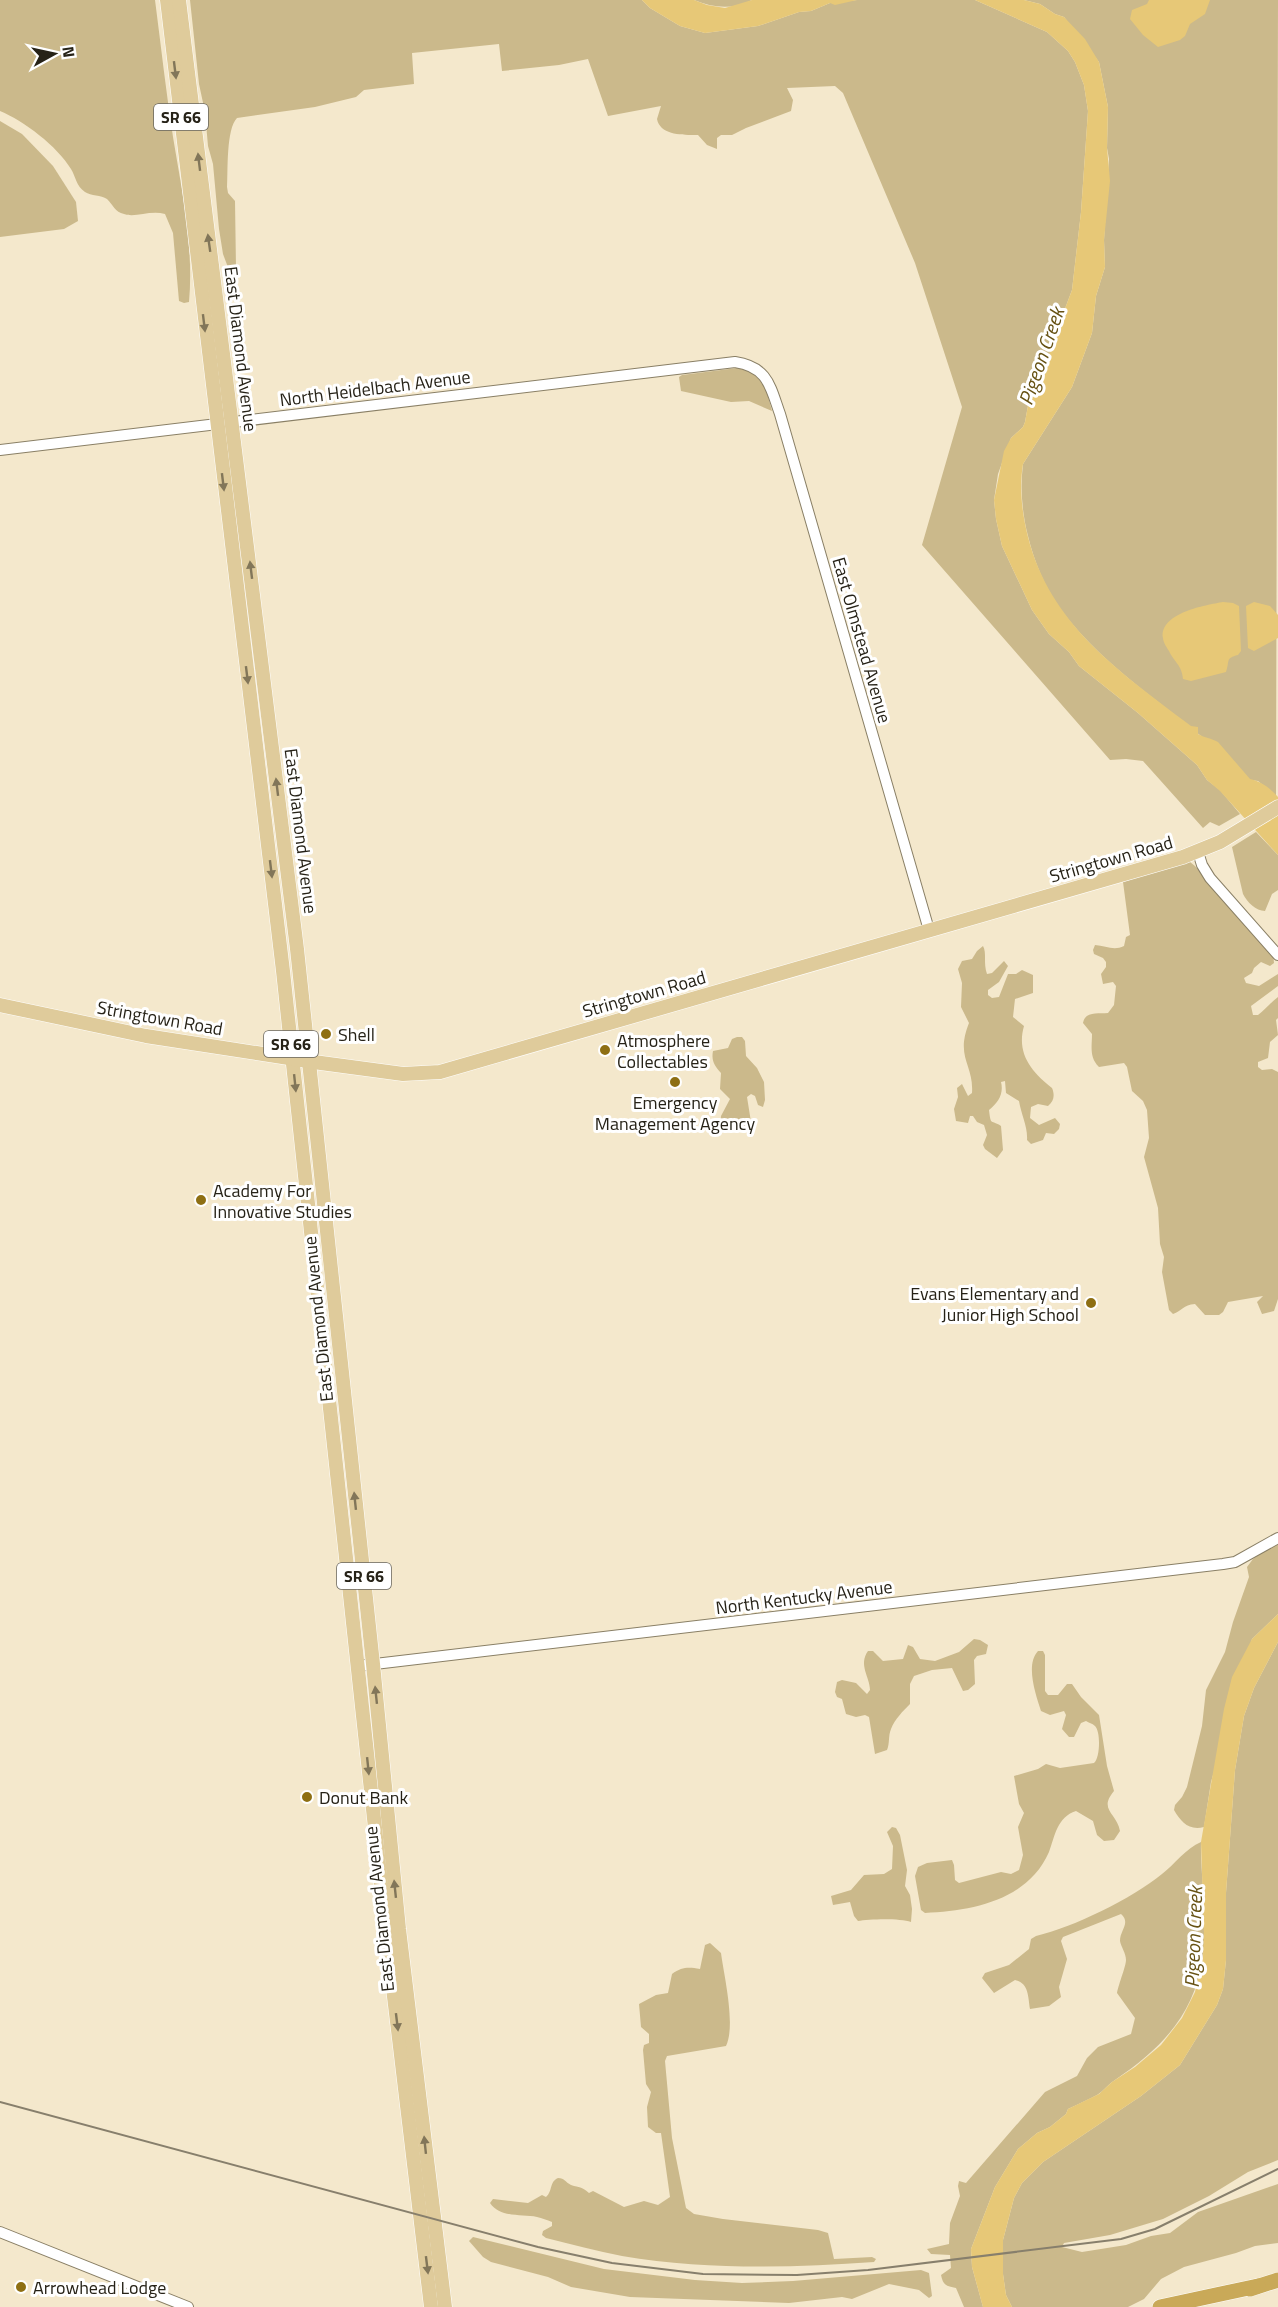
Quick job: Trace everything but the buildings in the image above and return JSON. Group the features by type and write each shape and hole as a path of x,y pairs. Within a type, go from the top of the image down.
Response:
{"highway":[{"path":"1204,2307 1278,2280"},
{"path":"1160,2307 1258,2286"}],"main road":[{"name":"SR 66","path":"167,0 200,221"},
{"name":"SR 66","path":"179,0 200,221"},
{"name":"East Diamond Avenue","path":"200,221 232,421 309,1061 399,1929 444,2307"},
{"name":"East Diamond Avenue","path":"200,221 216,423 292,1059 385,1921 431,2307"},
{"name":"Stringtown Road","path":"0,1005 121,1032 292,1059 403,1074 440,1072 1198,852 1249,826 1278,807"}],"street":[{"name":"North Heidelbach Avenue","path":"0,450 735,363 753,366"},
{"name":"East Olmstead Avenue","path":"753,366 767,380 780,414 929,930"},
{"path":"1198,852 1202,865 1210,878 1278,955"},
{"name":"North Kentucky Avenue","path":"358,1666 1215,1565 1235,1562 1278,1538"},
{"path":"0,2232 188,2307"}],"shaded area":[{"path":"0,0 155,0 170,120 186,219 190,261 189,302 179,301 173,233 165,214 124,214 116,210 107,199 85,192 65,160 49,143 0,111"},
{"path":"190,0 642,0 650,8 680,26 705,33 758,26 799,12 811,11 830,3 857,0 975,0 1047,32 1068,51 1084,85 1088,111 1081,212 1072,290 1051,346 1048,363 1029,400 1023,427 1011,438 998,474 994,500 1002,546 1032,610 1049,634 1069,652 1079,666 1138,713 1197,765 1207,780 1220,790 1240,814 1219,826 1210,822 1203,828 1143,761 1110,760 922,545 962,407 915,263 843,93 835,86 787,88 793,100 791,111 732,135 721,135 717,138 717,149 707,145 698,135 668,132 663,129 657,119 661,106 608,116 588,59 559,65 502,71 499,44 412,53 414,84 364,90 356,97 315,107 237,118 233,123 228,151 227,187 228,193 235,201 236,268 229,270 223,254 219,229 213,164 208,146 205,112 199,84"},
{"path":"642,0 694,0 725,8 752,0 857,0 835,5 830,3 811,11 799,12 758,26 705,33 680,26 650,8"},
{"path":"694,0 752,0 723,7"},
{"path":"975,0 1024,0 1040,4 1064,17 1085,39 1099,62 1108,107 1107,148 1110,181 1104,240 1105,267 1096,296 1092,333 1072,387 1023,464 1021,491 1023,510 1028,537 1038,567 1052,595 1089,642 1134,682 1191,726 1198,727 1198,734 1218,742 1250,779 1266,786 1278,797 1278,855 1220,791 1207,780 1197,765 1138,713 1079,666 1069,652 1049,634 1032,610 1002,546 994,500 1004,451 1011,438 1023,427 1029,400 1048,363 1051,346 1072,290 1081,212 1088,111 1084,85 1068,51 1047,32"},
{"path":"1024,0 1278,0 1276,796 1258,781 1250,780 1203,737 1104,657 1055,602 1033,555 1023,509 1023,464 1072,387 1092,333 1096,296 1105,267 1104,240 1109,159 1108,107 1099,62 1064,17 1040,4"},
{"path":"1149,0 1210,0 1205,14 1190,24 1185,36 1180,40 1158,47 1143,35 1130,19 1132,10 1147,4"},
{"path":"0,121 22,134 53,166 76,202 78,221 64,229 0,237"},
{"path":"737,368 755,373 766,389 772,411 749,401 731,402 681,391 679,377 682,375"},
{"path":"1223,602 1239,606 1241,651 1230,659 1226,672 1191,681 1183,679 1164,641 1164,629 1168,622 1176,616 1206,605"},
{"path":"1254,602 1270,606 1278,615 1278,638 1254,651 1248,648 1246,606"},
{"path":"1256,832 1278,855 1278,890 1272,894 1265,911 1252,906 1243,894 1232,847"},
{"path":"1190,862 1195,866 1273,953 1274,963 1270,966 1261,962 1252,973 1244,978 1246,983 1259,986 1278,974 1278,986 1251,1006 1253,1015 1258,1015 1278,997 1278,1018 1276,1020 1278,1035 1270,1042 1268,1058 1258,1062 1258,1067 1262,1070 1272,1069 1278,1072 1278,1299 1274,1311 1262,1314 1257,1302 1263,1296 1228,1302 1219,1315 1205,1315 1195,1304 1173,1314 1169,1310 1162,1272 1164,1257 1160,1244 1158,1208 1144,1157 1149,1138 1147,1110 1143,1101 1132,1091 1124,1063 1099,1067 1096,1063 1092,1052 1092,1034 1083,1023 1089,1015 1108,1013 1114,1005 1116,986 1113,982 1103,984 1101,974 1106,967 1106,962 1094,954 1093,950 1095,945 1113,948 1124,946 1126,937 1130,935 1123,882"},
{"path":"983,946 987,974 992,973 1004,961 1008,966 999,982 988,990 988,995 992,998 999,997 1008,974 1016,974 1022,970 1033,975 1033,993 1015,999 1013,1017 1024,1026 1022,1045 1027,1062 1052,1088 1054,1095 1048,1106 1038,1104 1031,1107 1030,1118 1039,1125 1055,1118 1060,1124 1054,1134 1046,1133 1043,1140 1031,1144 1027,1140 1019,1101 1006,1093 1005,1081 1001,1082 1000,1098 989,1110 991,1121 1001,1126 1003,1150 997,1158 983,1145 987,1135 984,1125 977,1122 973,1116 970,1116 968,1123 956,1121 954,1109 958,1097 957,1088 962,1084 968,1096 972,1093 972,1083 964,1053 965,1035 969,1023 961,1007 962,983 958,969 962,961 972,959"},
{"path":"742,1037 745,1041 746,1056 757,1068 764,1082 765,1100 763,1107 758,1105 755,1096 751,1094 747,1097 751,1122 748,1126 738,1127 724,1133 720,1130 721,1116 730,1099 720,1089 721,1073 714,1063 713,1051 728,1048 732,1039"},
{"path":"1278,1541 1278,1614 1252,1639 1211,1782 1204,1827 1190,1827 1174,1810 1187,1787 1202,1726 1206,1690 1225,1652 1249,1577 1247,1567 1253,1559"},
{"path":"1278,1614 1278,1642 1254,1688 1244,1716 1235,1770 1226,1893 1226,1960 1223,1989 1217,2005 1180,2065 1141,2096 1043,2162 1022,2183 1014,2198 1003,2240 1003,2274 1006,2295 1012,2307 983,2307 972,2267 971,2249 995,2187 1018,2149 1037,2133 1050,2127 1066,2114 1068,2109 1099,2094 1161,2045 1182,2018 1195,1992 1203,1956 1204,1936 1201,1842 1224,1709 1232,1677 1252,1639"},
{"path":"974,1639 988,1645 986,1654 977,1656 974,1660 975,1684 963,1691 952,1668 932,1670 914,1676 910,1684 910,1704 893,1725 887,1750 875,1754 869,1717 846,1714 842,1699 837,1697 835,1692 837,1682 842,1680 856,1683 867,1694 870,1685 864,1661 868,1651 873,1651 883,1661 903,1659 908,1645 913,1647 920,1659 935,1661 959,1652"},
{"path":"1278,1642 1278,2160 1248,2172 1209,2196 1163,2219 1110,2235 1064,2243 1062,2247 1082,2252 1126,2245 1151,2236 1170,2233 1198,2212 1278,2184 1278,2243 1255,2246 1184,2267 1161,2279 1144,2299 1128,2307 1012,2307 1006,2295 1003,2274 1003,2240 1014,2198 1022,2183 1043,2162 1141,2096 1180,2065 1217,2005 1223,1989 1226,1960 1226,1893 1235,1770 1244,1716 1254,1688"},
{"path":"1038,1651 1043,1651 1045,1655 1045,1691 1048,1695 1058,1695 1067,1684 1072,1684 1099,1715 1107,1766 1114,1791 1108,1807 1120,1831 1114,1840 1104,1841 1097,1835 1093,1821 1076,1811 1061,1822 1049,1852 1040,1868 1028,1882 997,1900 962,1909 925,1913 921,1910 915,1876 918,1867 927,1863 952,1860 955,1880 959,1883 1001,1872 1011,1874 1019,1870 1023,1855 1018,1827 1024,1813 1019,1804 1014,1776 1038,1769 1046,1764 1060,1768 1094,1763 1096,1760 1099,1739 1097,1729 1093,1724 1086,1721 1081,1723 1074,1737 1069,1737 1062,1729 1066,1715 1064,1711 1050,1715 1041,1711 1034,1689 1032,1672 1034,1657"},
{"path":"892,1827 896,1828 900,1835 907,1870 905,1886 910,1895 911,1922 885,1919 858,1921 850,1902 833,1905 831,1896 851,1890 864,1875 884,1874 892,1869 893,1846 887,1832"},
{"path":"1201,1842 1205,1943 1199,1978 1184,2013 1161,2042 1132,2068 1090,2099 1068,2109 1066,2114 1050,2127 1037,2133 1018,2149 995,2187 971,2249 972,2267 983,2307 964,2307 956,2288 946,2284 941,2275 951,2268 950,2255 931,2254 927,2249 949,2244 950,2223 960,2196 959,2181 966,2183 1045,2092 1077,2076 1087,2058 1098,2047 1131,2034 1135,2018 1117,1993 1126,1960 1120,1941 1125,1924 1121,1914 1063,1937 1061,1941 1067,1959 1059,1987 1061,1997 1049,2006 1030,2009 1027,1991 1020,1982 1015,1980 994,1993 982,1978 985,1973 1009,1965 1029,1949 1031,1939 1036,1936 1084,1919 1135,1893 1162,1874 1185,1852"},
{"path":"710,1943 721,1953 727,1987 730,2026 726,2046 667,2056 665,2061 672,2138 686,2208 694,2214 723,2219 818,2230 828,2233 834,2259 872,2257 876,2259 874,2262 811,2266 716,2266 653,2261 546,2238 542,2235 543,2231 552,2226 552,2222 537,2217 505,2213 494,2208 490,2203 493,2199 528,2203 542,2195 546,2197 553,2182 558,2178 589,2193 593,2191 624,2207 644,2201 658,2205 670,2197 661,2133 656,2133 648,2127 647,2107 651,2092 646,2084 643,2050 644,2045 649,2043 649,2034 641,2027 639,2004 656,1995 668,1993 672,1974 685,1968 700,1969 705,1945"},
{"path":"473,2237 604,2269 695,2280 742,2283 793,2281 921,2270 929,2273 932,2296 929,2298 919,2290 889,2284 852,2299 842,2297 789,2303 630,2297 571,2287 548,2277 491,2262 483,2257 469,2241"}],"railway":[{"path":"0,2102 538,2247 612,2263 703,2274 797,2275 868,2270 1121,2239 1155,2229 1278,2169"}],"place":[{"name":"Shell","path":"326,1034"},
{"name":"Atmosphere Collectables","path":"605,1050"},
{"name":"Emergency Management Agency","path":"675,1082"},
{"name":"Academy For Innovative Studies","path":"201,1200"},
{"name":"Evans Elementary and Junior High School","path":"1091,1303"},
{"name":"Donut Bank","path":"307,1797"},
{"name":"Arrowhead Lodge","path":"21,2287"}],"water label":[{"name":"Pigeon Creek","path":"1041,356"},
{"name":"Pigeon Creek","path":"1193,1937"}]}
